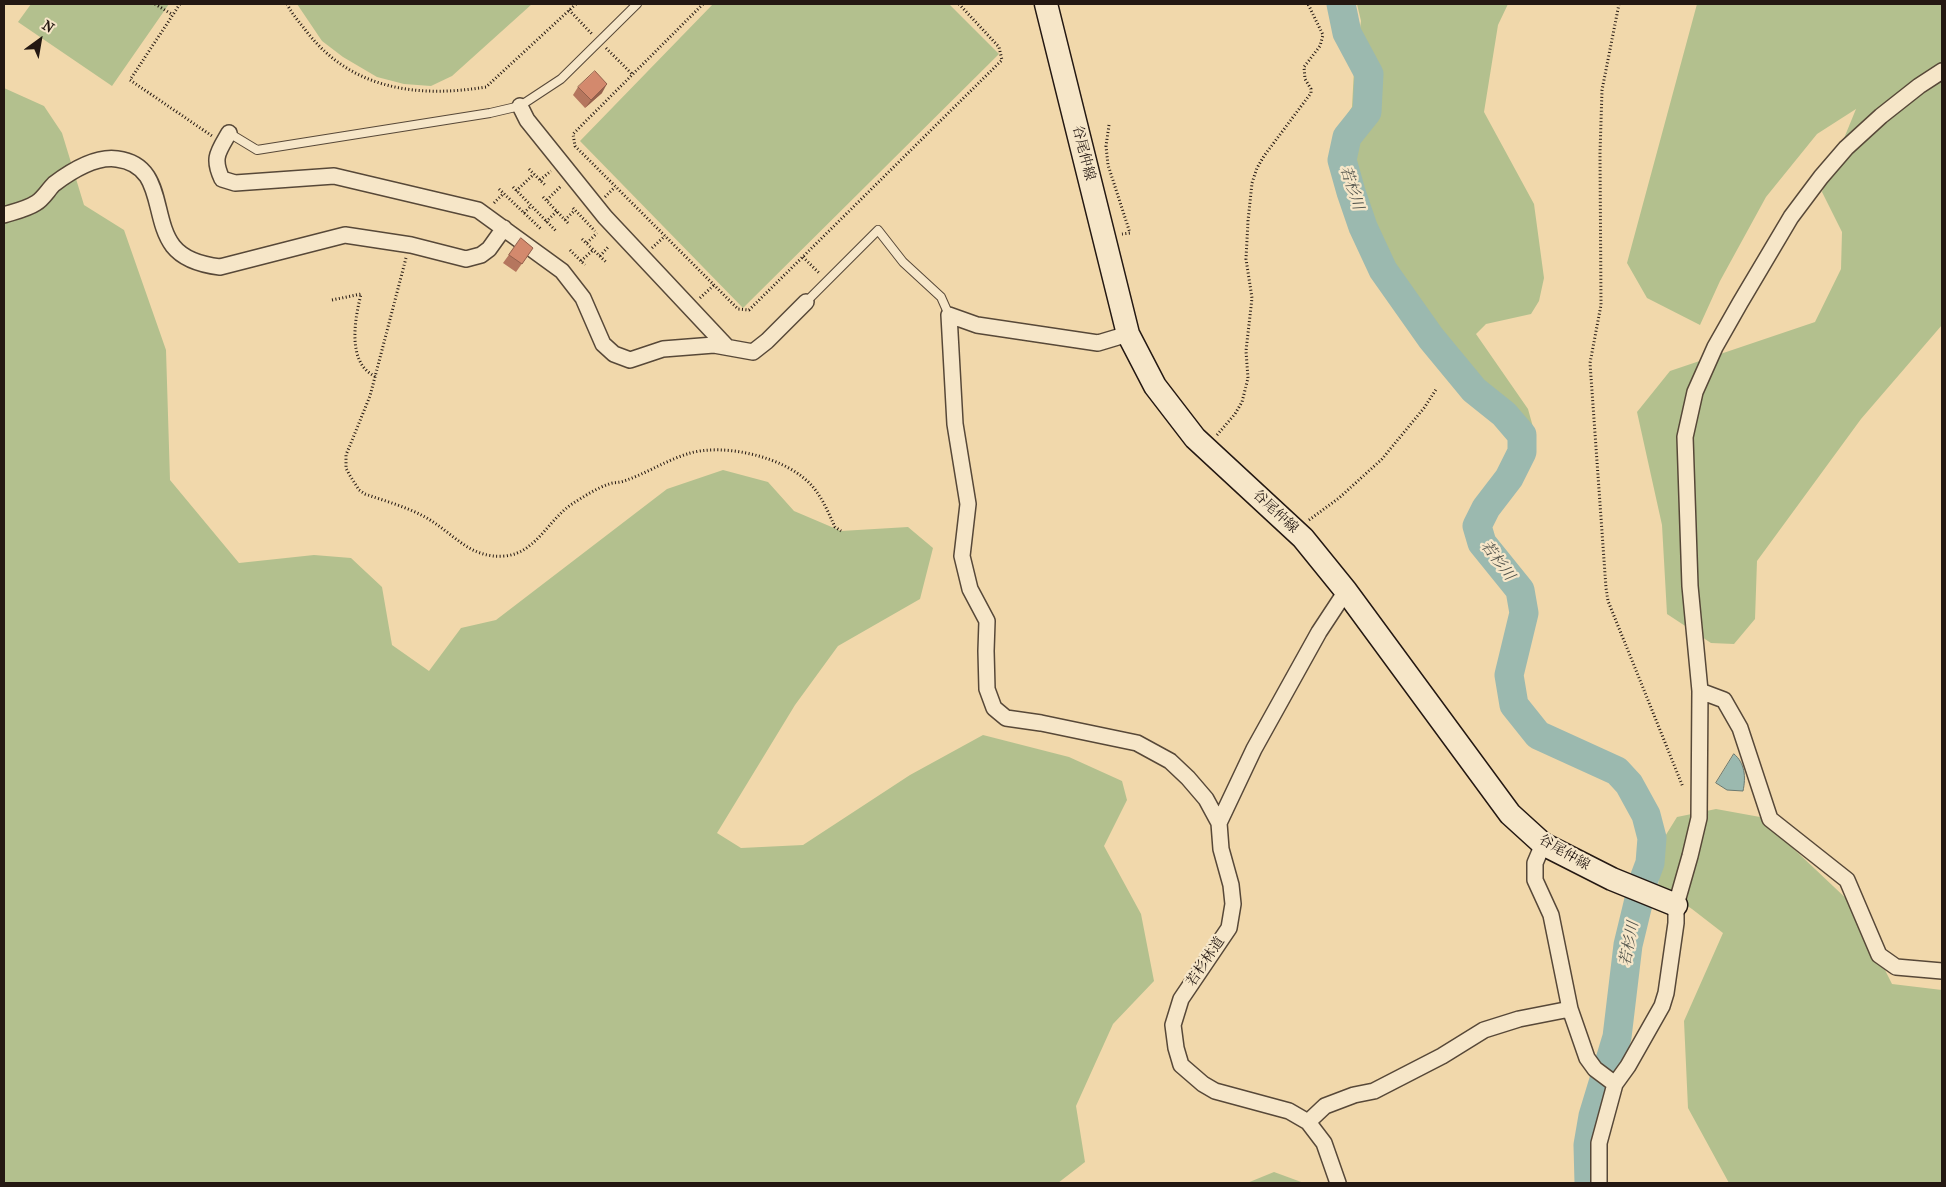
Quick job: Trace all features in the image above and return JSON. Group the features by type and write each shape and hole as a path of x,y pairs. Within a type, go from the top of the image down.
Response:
{"main road":[{"name":"谷尾仲線","path":"1046,4 1128,334 1155,386 1195,438 1294,530 1346,590 1510,814 1543,844 1612,879 1668,902"}],"street":[{"path":"1598,1183 1599,1143 1613,1082 1628,1066 1662,1006 1666,992 1676,923 1668,902 1690,856 1699,818 1700,692 1690,586 1685,437 1695,392 1715,347 1740,303 1791,217 1821,177 1846,148 1880,116 1942,71"},
{"path":"520,106 527,120 605,217 728,348"},
{"path":"226,138 217,154 216,167 222,179 235,183 334,176 478,210 562,271 583,298 603,344 614,354 630,360 663,349 714,344 753,352 767,341 806,302"},
{"path":"4,215 36,204 54,184 77,170 99,160 116,159 131,164 147,174 154,191 164,228 172,245 184,256 204,265 220,267 345,235 466,258 481,255 489,249 504,228"},
{"path":"1128,334 1098,343 977,325 949,315 955,424 968,504 962,556 970,589 988,621 986,651 987,689 994,708 1006,718 1041,723 1137,743 1170,761 1188,778 1206,799 1219,824"},
{"name":"若杉林道","path":"1338,1183 1324,1143 1308,1122 1289,1111 1215,1090 1203,1084 1181,1065 1176,1048 1173,1025 1182,999 1229,928 1233,904 1231,885 1221,849 1219,824 1254,749 1319,632 1346,590"},
{"path":"1700,692 1724,700 1740,728 1770,820 1847,880 1879,955 1896,968 1942,971"},
{"path":"1543,844 1535,862 1535,880 1551,915 1570,1008 1587,1058 1596,1069 1613,1082"},
{"path":"1308,1122 1325,1106 1354,1095 1374,1091 1442,1056 1484,1030 1519,1018 1570,1008"}],"lane":[{"path":"226,138 257,150 490,114 520,106 561,79 637,4"},
{"path":"806,302 878,230 903,262 941,296 949,315"}],"path":[{"path":"155,4 172,15"},
{"path":"180,4 130,80 226,138"},
{"path":"288,4 320,48 337,61 372,82 390,87 423,91 470,89 486,86 576,4"},
{"path":"703,4 573,134 575,146 738,309 750,310 1002,60 999,47 959,4"},
{"path":"1206,448 1235,414 1242,402 1247,386 1246,351 1252,298 1246,246 1252,183 1257,168 1264,156 1311,93 1311,89 1304,79 1304,67 1320,46 1323,35 1308,4"},
{"path":"1619,4 1602,90 1600,153 1601,305 1590,363 1606,588 1608,601 1688,798 1699,810"},
{"path":"1104,238 1130,232 1108,165 1106,146 1109,125"},
{"path":"529,169 546,185"},
{"path":"540,180 552,170"},
{"path":"516,191 534,174"},
{"path":"546,200 564,184"},
{"path":"513,188 557,232"},
{"path":"499,189 542,230"},
{"path":"543,197 569,224"},
{"path":"524,213 531,206"},
{"path":"565,220 575,210"},
{"path":"546,222 557,211"},
{"path":"587,243 597,233"},
{"path":"582,239 606,262"},
{"path":"410,246 376,377 366,409 346,455 346,468 353,482 365,494 424,517 445,530 466,547 480,554 491,556 517,554 535,541 563,511 608,484 624,481 688,453 706,450 751,454 782,464 802,476 814,488 835,527 841,531"},
{"path":"600,256 610,246"},
{"path":"570,250 585,265"},
{"path":"581,261 593,250"},
{"path":"803,257 827,281"},
{"path":"332,300 361,294 356,316 356,346 360,362 368,374 376,377"},
{"path":"1294,530 1339,498 1382,458 1424,408 1437,388"}],"green space":[{"path":"31,4 169,4 112,86 18,22"},
{"path":"297,4 532,4 452,76 431,86 404,84 377,77 343,57 322,41"},
{"path":"713,4 949,4 999,54 743,308 580,141"},
{"path":"1357,4 1508,4 1498,25 1484,112 1534,204 1544,278 1539,301 1531,314 1486,324 1476,334 1528,409 1533,427 1479,409 1377,278 1336,132 1352,107 1354,70 1361,21"},
{"path":"1697,4 1942,4 1942,325 1861,419 1757,561 1755,619 1734,644 1711,643 1667,614 1662,525 1637,412 1670,371 1815,322 1841,269 1842,232 1822,192 1856,109 1817,134 1766,197 1720,281 1700,325 1647,298 1627,263"},
{"path":"4,88 44,106 62,133 84,205 124,230 166,350 170,480 239,563 314,555 351,558 382,587 392,645 429,671 461,628 496,620 667,489 723,470 768,482 794,511 841,531 908,527 933,548 920,599 838,646 795,705 717,833 741,848 803,845 910,775 983,735 1069,757 1122,781 1127,800 1104,846 1141,914 1154,981 1113,1024 1076,1106 1085,1162 1058,1183 4,1183"},
{"path":"1716,809 1760,817 1852,904 1892,984 1942,990 1942,1183 1729,1183 1688,1108 1684,1021 1723,933 1658,886 1664,838 1677,817"},
{"path":"1274,1172 1304,1183 1247,1183"}],"water":[{"path":"1734,754 1744,771 1743,791 1727,790 1716,783"}],"building":[{"path":"595,71 607,84 591,100 578,87"},
{"path":"521,238 533,248 522,264 509,255"}],"waterway":[{"name":"若杉川","path":"1341,4 1347,33 1369,74 1367,112 1347,137 1342,160 1363,227 1383,270 1431,338 1474,390 1504,414 1522,435 1522,452 1509,478 1486,508 1477,526 1482,543 1520,590 1524,613 1509,675 1514,705 1538,735 1617,771 1629,784 1646,815 1652,838 1650,863 1644,879 1628,945 1617,1037 1593,1116 1588,1145 1589,1183"}]}
